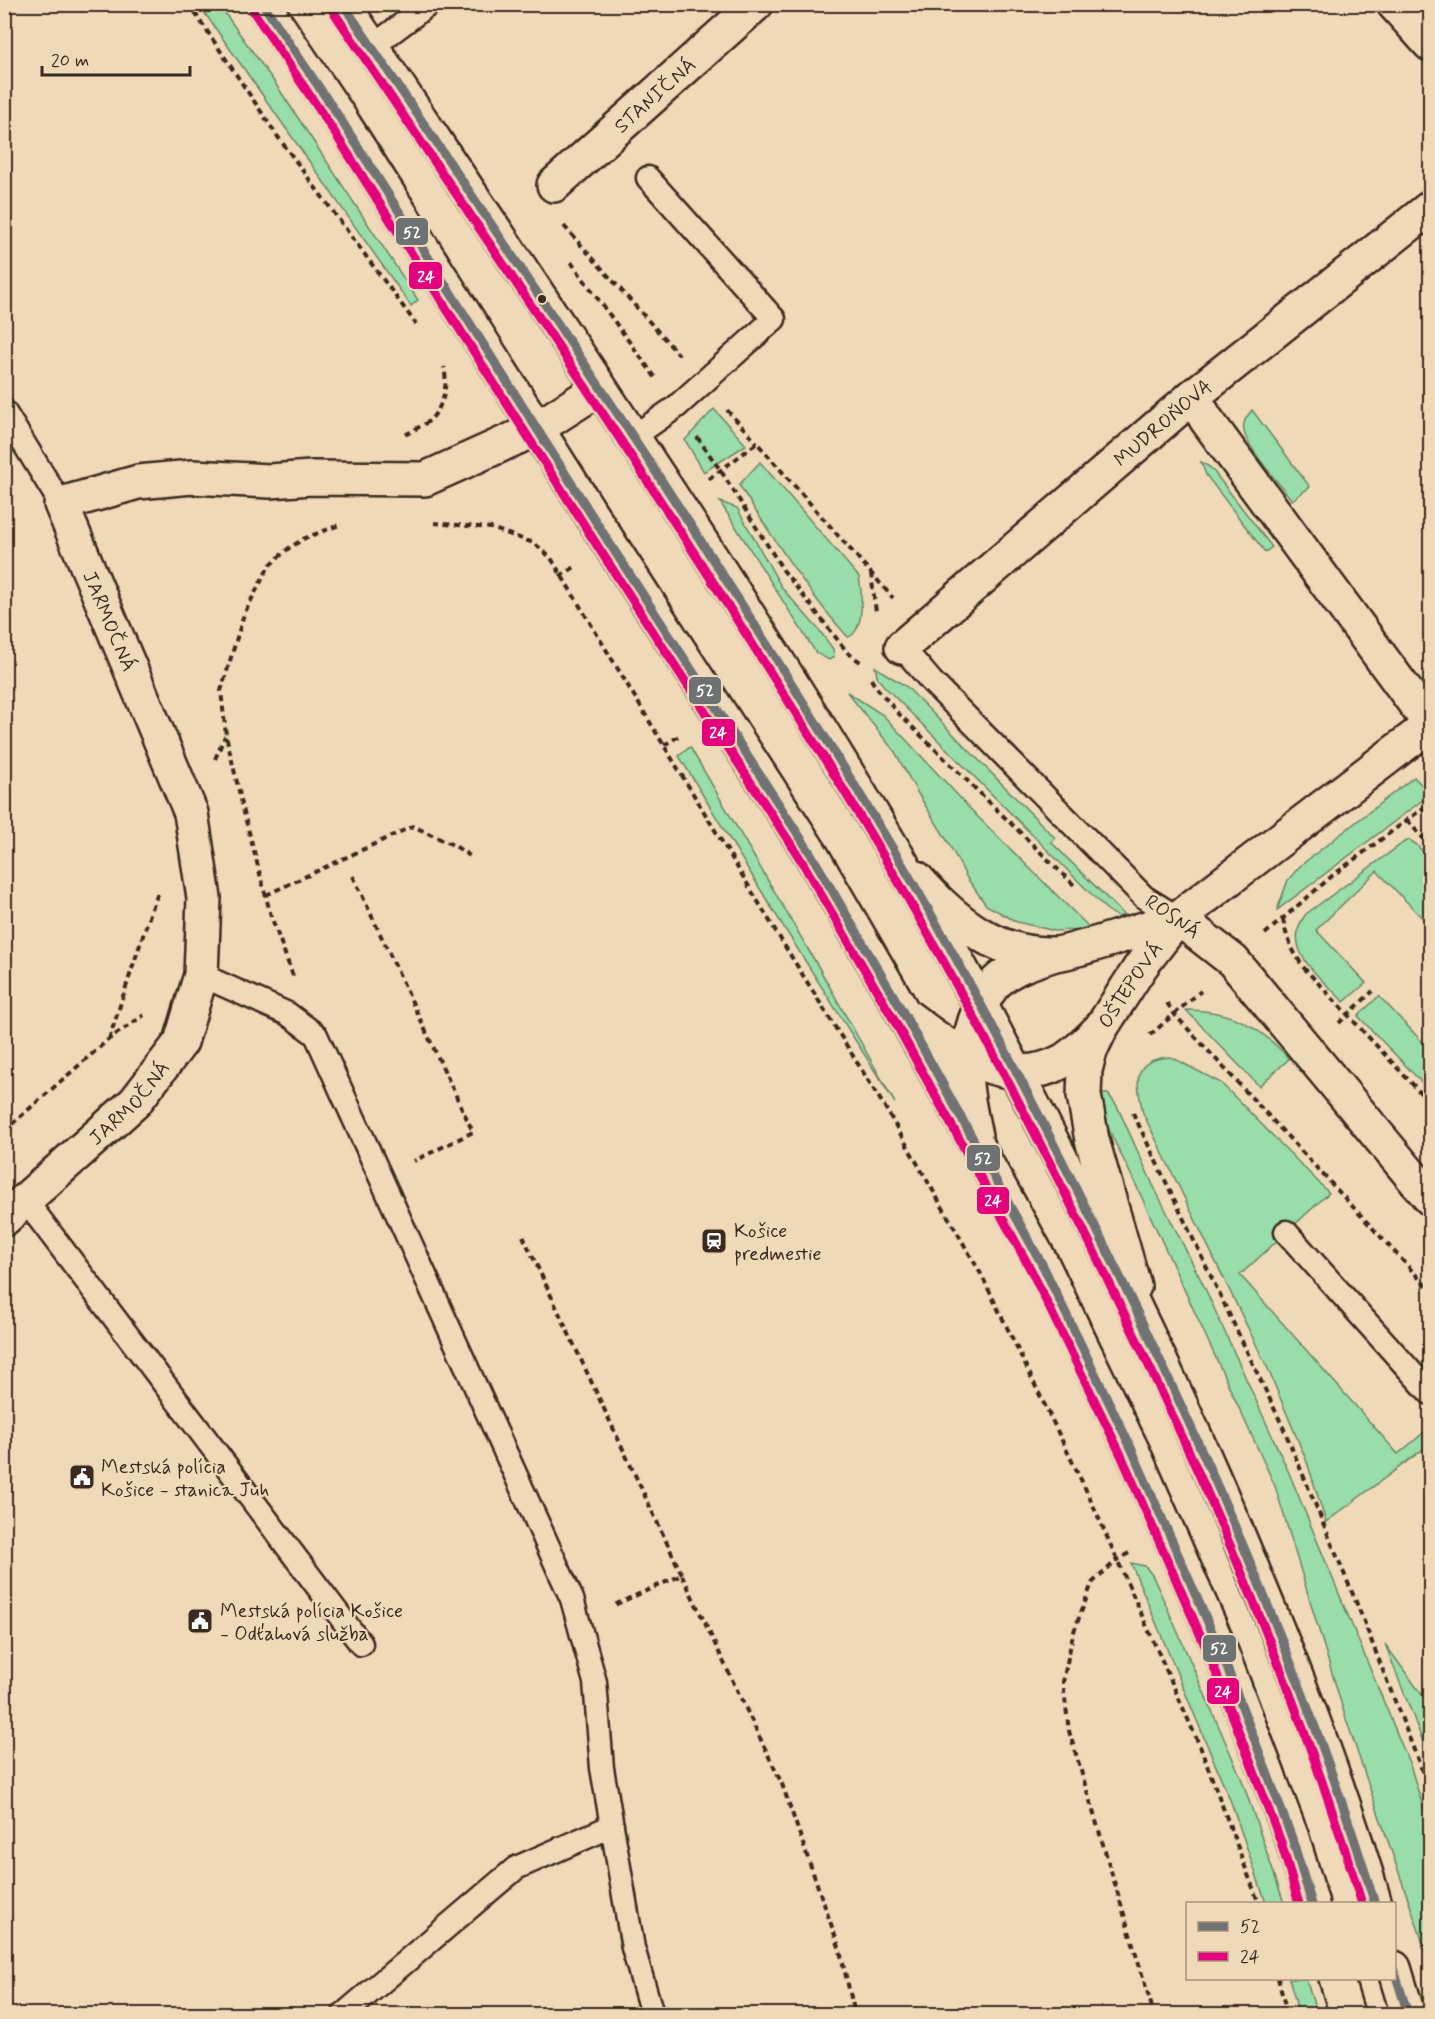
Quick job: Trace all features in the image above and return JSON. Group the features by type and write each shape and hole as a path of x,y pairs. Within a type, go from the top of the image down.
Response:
{"street":[{"path":"263,4 340,120 536,429 811,854 977,1146 1042,1266 1132,1450 1221,1652 1292,1838 1311,1902"},
{"path":"343,4 676,501 898,857 980,1006 1146,1329 1205,1457 1278,1628 1348,1818 1374,1902"},
{"name":"STANIČNÁ","path":"554,185 756,4"},
{"path":"1394,4 1431,44"},
{"name":"MUDROŇOVA","path":"912,638 1193,396 1431,208"},
{"path":"61,504 138,482 192,477 270,481 311,478 425,479 536,429 600,388"},
{"path":"1193,396 1206,419 1431,725"},
{"name":"JARMOČNÁ","path":"15,1210 135,1102 181,1042 201,975 204,898 191,813 61,504"},
{"name":"OŠTEPOVÁ","path":"1146,1329 1087,1117 1084,1095 1085,1070 1090,1051 1101,1028 1141,966 1178,918 1431,725"},
{"path":"898,857 934,898 982,937 1004,947 1054,954"},
{"path":"977,1146 966,1093 965,1054 980,1006 990,989 1001,978 1028,963 1121,937 1178,918"},
{"name":"ROSNÁ","path":"1178,918 1233,962 1431,1198"},
{"path":"904,1014 927,1031 989,1067 1016,1073 1062,1062 1081,1048 1101,1028"},
{"path":"1396,1972 1408,2014"},
{"path":"1337,1980 1347,2014"}],"lane":[{"path":"372,47 429,4"},
{"path":"633,437 676,406 774,319 648,178"},
{"path":"4,411 61,504"},
{"name":"ROSNÁ","path":"912,638 932,682 1144,897 1178,918"},
{"path":"201,975 288,1014 316,1035 572,1599 595,1683 602,1768 633,1948 652,2014"},
{"path":"15,1210 361,1644"},
{"path":"1286,1232 1431,1393"},
{"path":"344,2014 516,1868 612,1826"}],"path":[{"path":"189,4 278,137 423,333"},
{"path":"561,223 757,443 912,638"},
{"path":"567,258 581,273 676,406 721,471 783,570 848,653 863,664"},
{"path":"443,361 446,379 443,399 431,419 407,434 425,479 449,523"},
{"path":"676,501 721,471 757,443"},
{"path":"426,523 491,528 534,543 551,558 886,1109 981,1274 1088,1494 1201,1749 1258,1902"},
{"path":"316,1035 271,916 226,735 221,691 244,614 269,566 289,548 305,538 339,524 349,524"},
{"path":"560,576 610,544"},
{"path":"664,745 679,736"},
{"path":"1148,1036 1175,1015 1332,876 1431,803"},
{"path":"1407,820 1431,846"},
{"path":"266,895 413,826 455,846 473,858"},
{"path":"353,876 473,1132 381,1177"},
{"path":"109,1039 162,883"},
{"path":"1283,919 1289,943 1304,968 1431,1103"},
{"path":"1347,1015 1373,991"},
{"path":"4,1131 109,1039 146,1013"},
{"path":"1175,1015 1431,1290"},
{"path":"1129,1104 1283,1427 1431,1791"},
{"path":"523,1236 782,1784 839,1947 855,2014"},
{"path":"1154,2014 1069,1731 1063,1682 1073,1634 1092,1583 1117,1560 1168,1532"},
{"path":"578,1621 682,1575"},
{"path":"1278,1980 1287,2014"}],"green space":[{"path":"199,5 219,5 275,83 418,300 411,306"},
{"path":"714,409 746,445 704,472 685,440"},
{"path":"1252,410 1310,487 1292,500 1257,456 1246,438 1244,425"},
{"path":"760,462 859,577 860,620 853,634 848,637 804,582 739,485"},
{"path":"1201,462 1211,468 1272,547 1265,552 1206,475"},
{"path":"720,502 737,508 782,588 819,630 833,649 834,657 829,660 816,653"},
{"path":"875,667 907,687 1055,838 1051,842 1124,915 1118,917 1106,909 885,687 878,679"},
{"path":"847,692 883,715 977,816 1091,929 1055,931 1017,922 986,905 967,878 895,752"},
{"path":"690,747 819,968 895,1103 679,756"},
{"path":"1414,777 1424,790 1424,799 1277,910 1288,880 1301,865"},
{"path":"1409,840 1416,844 1430,860 1429,925 1377,871 1316,930 1366,983 1344,1002 1306,962 1297,939 1299,927 1306,914"},
{"path":"1379,996 1430,1050 1430,1091 1358,1016"},
{"path":"1186,1010 1217,1013 1243,1022 1267,1037 1289,1059 1259,1086"},
{"path":"1171,1057 1221,1083 1329,1193 1240,1275 1398,1454 1426,1431 1430,1438 1430,1444 1326,1522 1307,1462 1268,1369 1143,1113 1138,1082 1139,1074 1149,1062"},
{"path":"1099,1094 1108,1094 1117,1106 1153,1185 1203,1284 1289,1473 1410,1765 1430,1829 1430,1971 1420,1934 1346,1719 1275,1486 1098,1107"},
{"path":"1131,1563 1145,1566 1152,1575 1166,1605 1242,1780 1284,1902 1266,1902 1231,1802"},
{"path":"1385,1644 1430,1706 1430,1760"},
{"path":"1289,1980 1306,1980 1317,2014 1299,2014"}],"transit line":[{"name":"52","path":"263,4 341,120 610,544 811,854 904,1014 1043,1266 1132,1450 1221,1652 1292,1838 1311,1902"},
{"name":"52","path":"343,4 626,426 763,638 896,854 969,982 1082,1200 1205,1458 1314,1723 1374,1902"},
{"name":"24","path":"253,11 331,127 600,550 801,860 894,1020 1032,1272 1121,1455 1210,1657 1281,1842 1298,1902"},
{"name":"24","path":"333,11 718,590 861,818 968,1007 1085,1234 1204,1484 1289,1692 1361,1902"},
{"name":"52","path":"1396,1976 1408,2014"}],"place":[{"name":"Košice predmestie","path":"714,1241"},
{"name":"Mestská polícia Košice - stanica Juh","path":"82,1477"},
{"name":"Mestská polícia Košice - Odťahová služba","path":"200,1621"}]}
